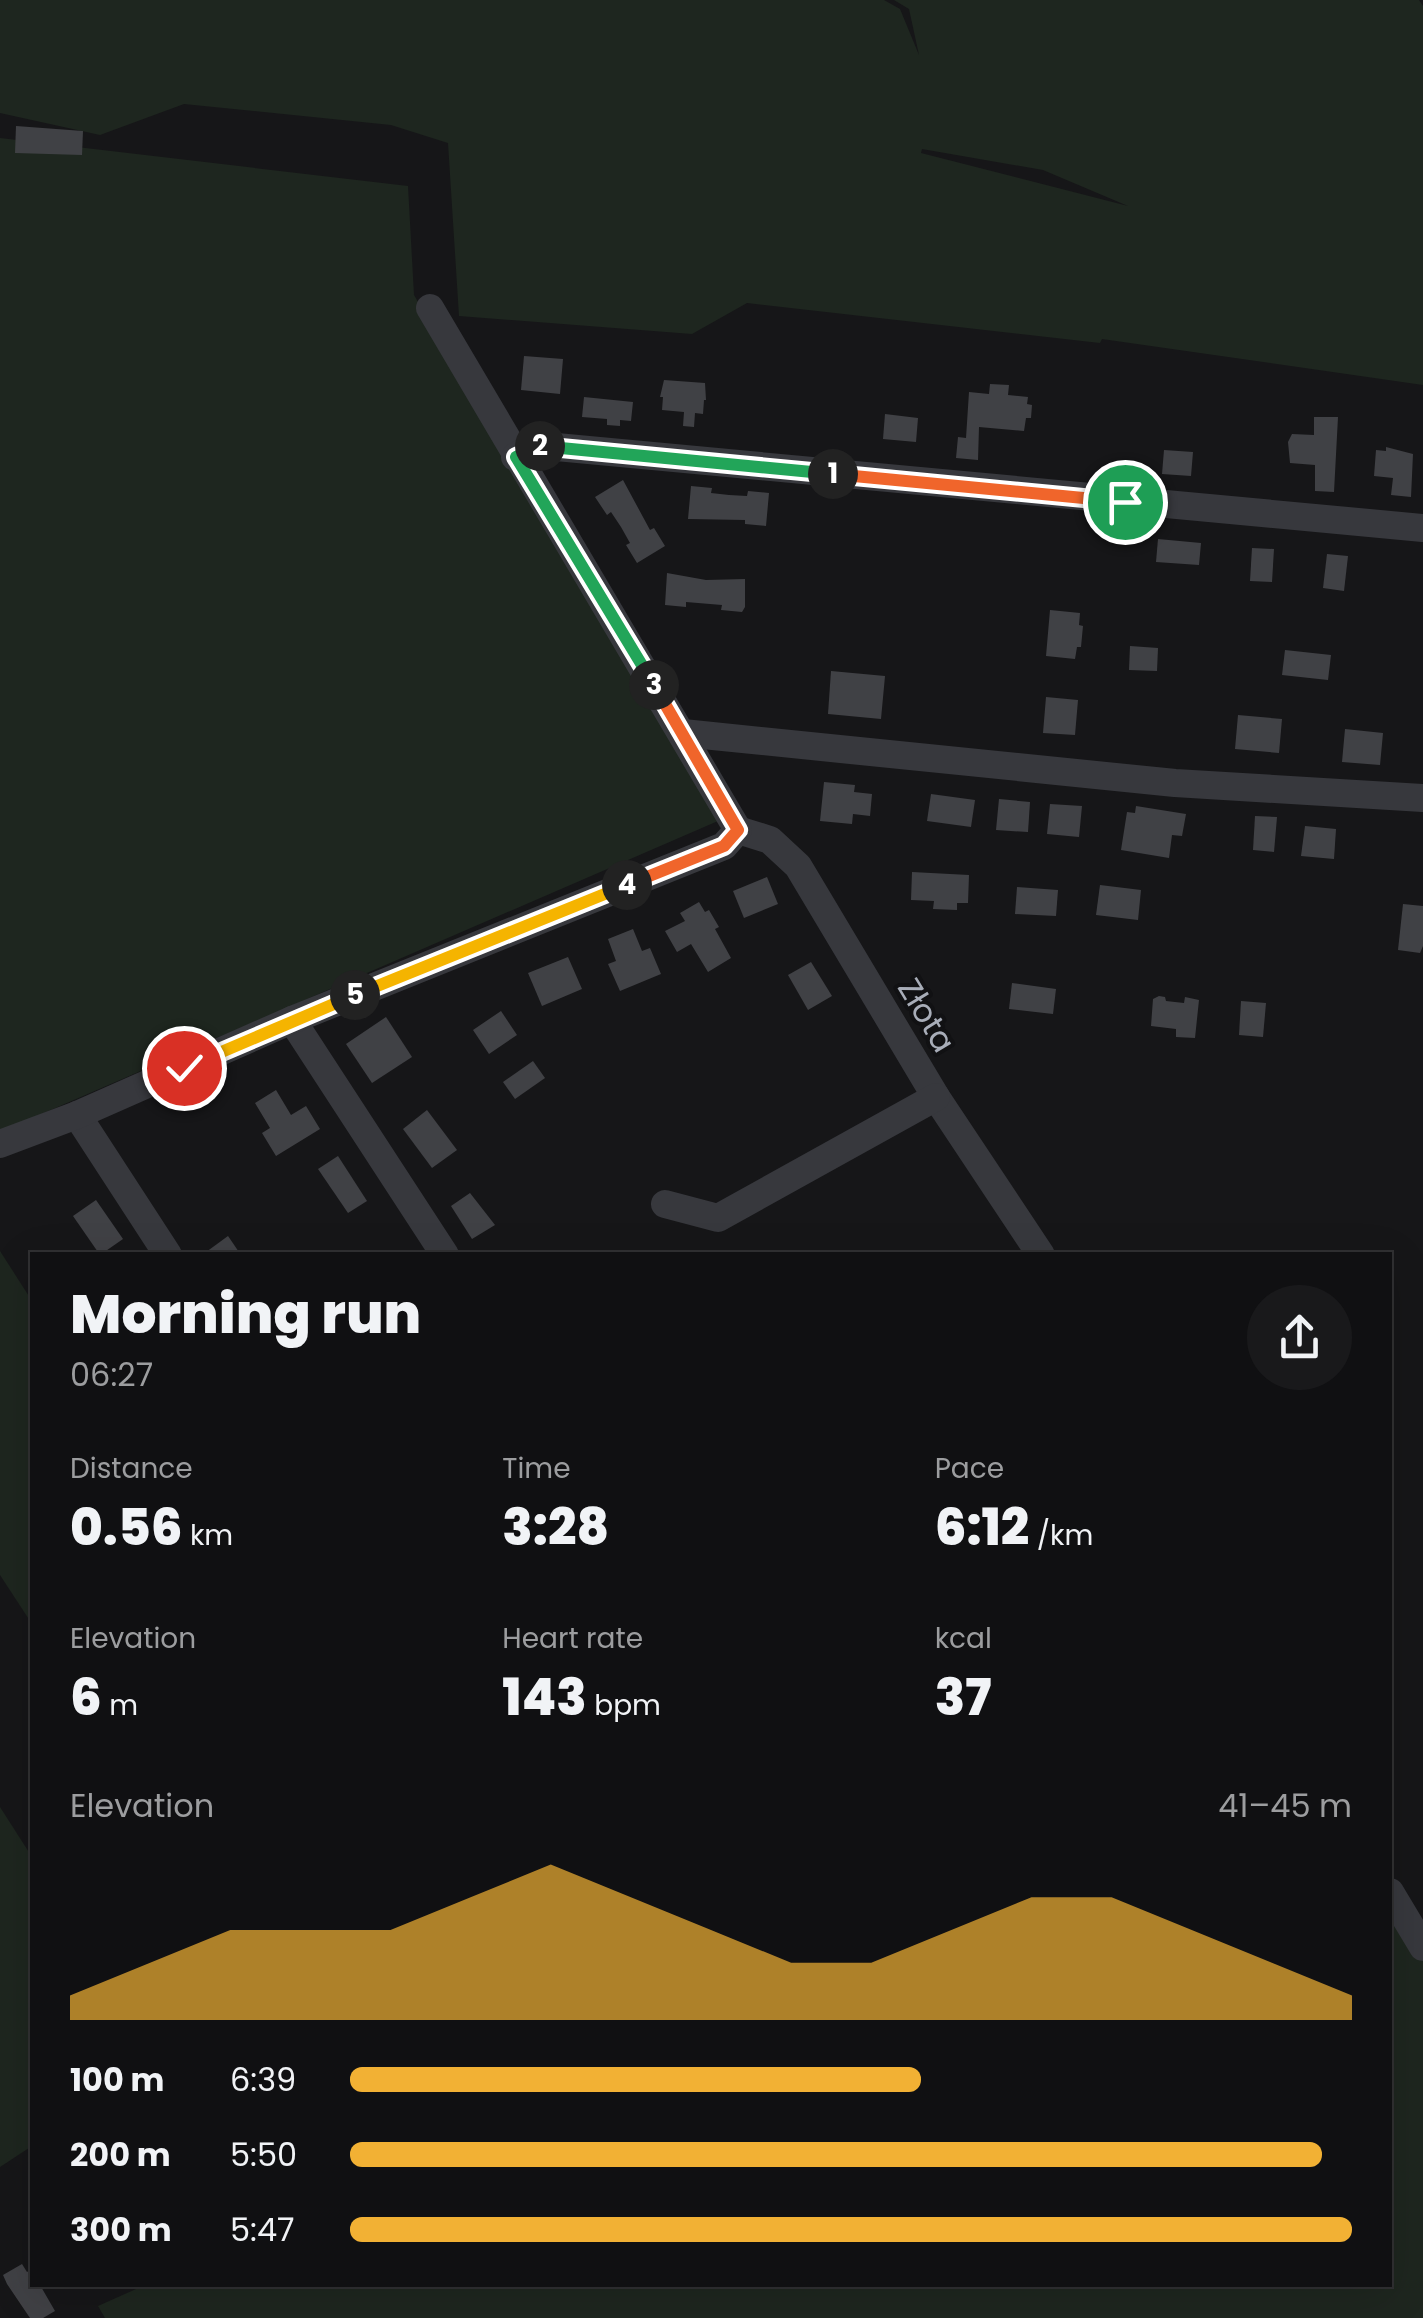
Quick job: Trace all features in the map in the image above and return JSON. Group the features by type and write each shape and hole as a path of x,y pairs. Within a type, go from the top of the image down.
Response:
{"street":[{"path":"0,1144 77,1115 292,1020 724,846 738,830 430,308"},
{"path":"516,457 535,445 1423,528"},
{"path":"683,733 1175,783 1423,798"},
{"name":"Złota","path":"738,830 770,840 798,866 936,1097 1040,1252"},
{"path":"292,1020 443,1252"},
{"path":"665,1204 718,1218 936,1097"},
{"path":"77,1115 166,1252"},
{"path":"1392,1895 1423,1947"}],"shaded area":[{"path":"0,0 884,0 900,9 919,55 909,9 894,0 1419,0 1423,6 1423,385 1102,339 1100,343 747,303 692,334 459,316 448,143 391,125 184,104 100,135 0,113","holes":["922,149 1043,170 1128,206 921,153"]},
{"path":"0,138 408,186 414,295 718,821 0,1132"},
{"path":"0,1251 30,1298 30,1621 0,1575"},
{"path":"0,1807 30,1854 30,2147 0,2167"},
{"path":"1392,1880 1423,1933 1423,2318 105,2318 98,2306 141,2287 1392,2287"}],"building":[{"path":"16,126 83,131 82,155 15,153"},
{"path":"524,356 563,359 560,394 521,390"},
{"path":"664,380 705,383 703,414 695,413 694,427 683,426 684,412 662,410"},
{"path":"990,384 1009,385 1008,395 1028,397 1031,418 1026,418 1024,431 979,427 978,460 956,458 958,437 966,438 969,392 989,394"},
{"path":"584,397 633,402 631,421 620,420 620,426 607,425 607,419 582,417"},
{"path":"885,414 918,418 916,442 883,439"},
{"path":"1314,417 1338,417 1334,492 1315,491 1315,465 1290,463 1288,442 1292,434 1314,435"},
{"path":"1386,447 1413,454 1411,497 1391,495 1393,478 1374,476 1376,450 1386,451"},
{"path":"1164,450 1193,452 1191,476 1162,474"},
{"path":"1111,465 1134,468 1132,482 1109,478"},
{"path":"623,480 650,530 654,528 665,546 637,563 621,527 595,497"},
{"path":"691,486 729,495 747,496 748,491 769,493 766,526 745,524 745,520 688,519"},
{"path":"1158,539 1201,543 1199,565 1156,562"},
{"path":"1252,548 1274,549 1272,582 1250,581"},
{"path":"1327,554 1348,556 1344,591 1323,588"},
{"path":"667,573 706,580 745,579 745,607 742,612 721,610 722,605 665,605"},
{"path":"1050,610 1080,613 1081,647 1077,647 1075,659 1046,656"},
{"path":"1130,646 1158,648 1157,671 1129,670"},
{"path":"1285,650 1331,655 1328,680 1282,675"},
{"path":"831,671 885,676 881,719 828,714"},
{"path":"1046,697 1078,700 1075,735 1043,733"},
{"path":"1238,715 1282,719 1279,753 1235,749"},
{"path":"1345,729 1383,733 1380,765 1342,762"},
{"path":"824,782 855,785 854,792 872,794 870,816 853,814 852,824 820,821"},
{"path":"931,794 975,800 971,827 927,821"},
{"path":"999,799 1030,802 1028,832 996,830"},
{"path":"1050,804 1082,806 1079,837 1047,834"},
{"path":"1136,806 1186,814 1182,836 1172,835 1169,858 1121,850 1127,812 1135,813"},
{"path":"1255,816 1277,817 1274,852 1253,850"},
{"path":"1305,826 1336,829 1334,859 1301,856"},
{"path":"912,872 969,875 968,903 957,903 957,910 933,909 934,901 911,900"},
{"path":"767,877 778,904 744,918 733,891"},
{"path":"1100,885 1141,890 1138,920 1096,915"},
{"path":"1017,887 1058,890 1056,916 1015,914"},
{"path":"699,902 719,927 715,929 731,958 708,972 691,944 677,952 665,931 685,921 680,913"},
{"path":"1403,904 1423,906 1420,953 1398,950"},
{"path":"633,929 642,951 650,948 661,974 620,991 608,964 616,961 608,939"},
{"path":"568,957 582,989 542,1006 528,973"},
{"path":"811,962 832,996 808,1010 788,975"},
{"path":"1012,983 1056,989 1053,1014 1009,1009"},
{"path":"1159,996 1184,1003 1185,997 1199,1000 1195,1038 1176,1037 1176,1029 1151,1026 1153,999"},
{"path":"1241,1001 1266,1003 1263,1037 1239,1035"},
{"path":"501,1011 517,1035 489,1054 473,1030"},
{"path":"386,1017 412,1057 372,1083 346,1044"},
{"path":"533,1061 545,1078 515,1099 503,1082"},
{"path":"276,1090 291,1115 306,1106 320,1129 276,1156 262,1133 270,1128 255,1103"},
{"path":"427,1110 457,1150 432,1168 403,1129"},
{"path":"338,1156 367,1201 348,1213 318,1169"},
{"path":"470,1193 495,1225 472,1239 451,1206"},
{"path":"96,1200 123,1239 98,1252 73,1216"},
{"path":"228,1236 239,1252 206,1252"},
{"path":"22,2264 27,2272 30,2270 30,2287 41,2287 55,2311 43,2318 30,2318 3,2275"}],"route":[{"path":"184,1068 292,1020 724,846 738,830 516,457 535,445 1125,502"}]}
